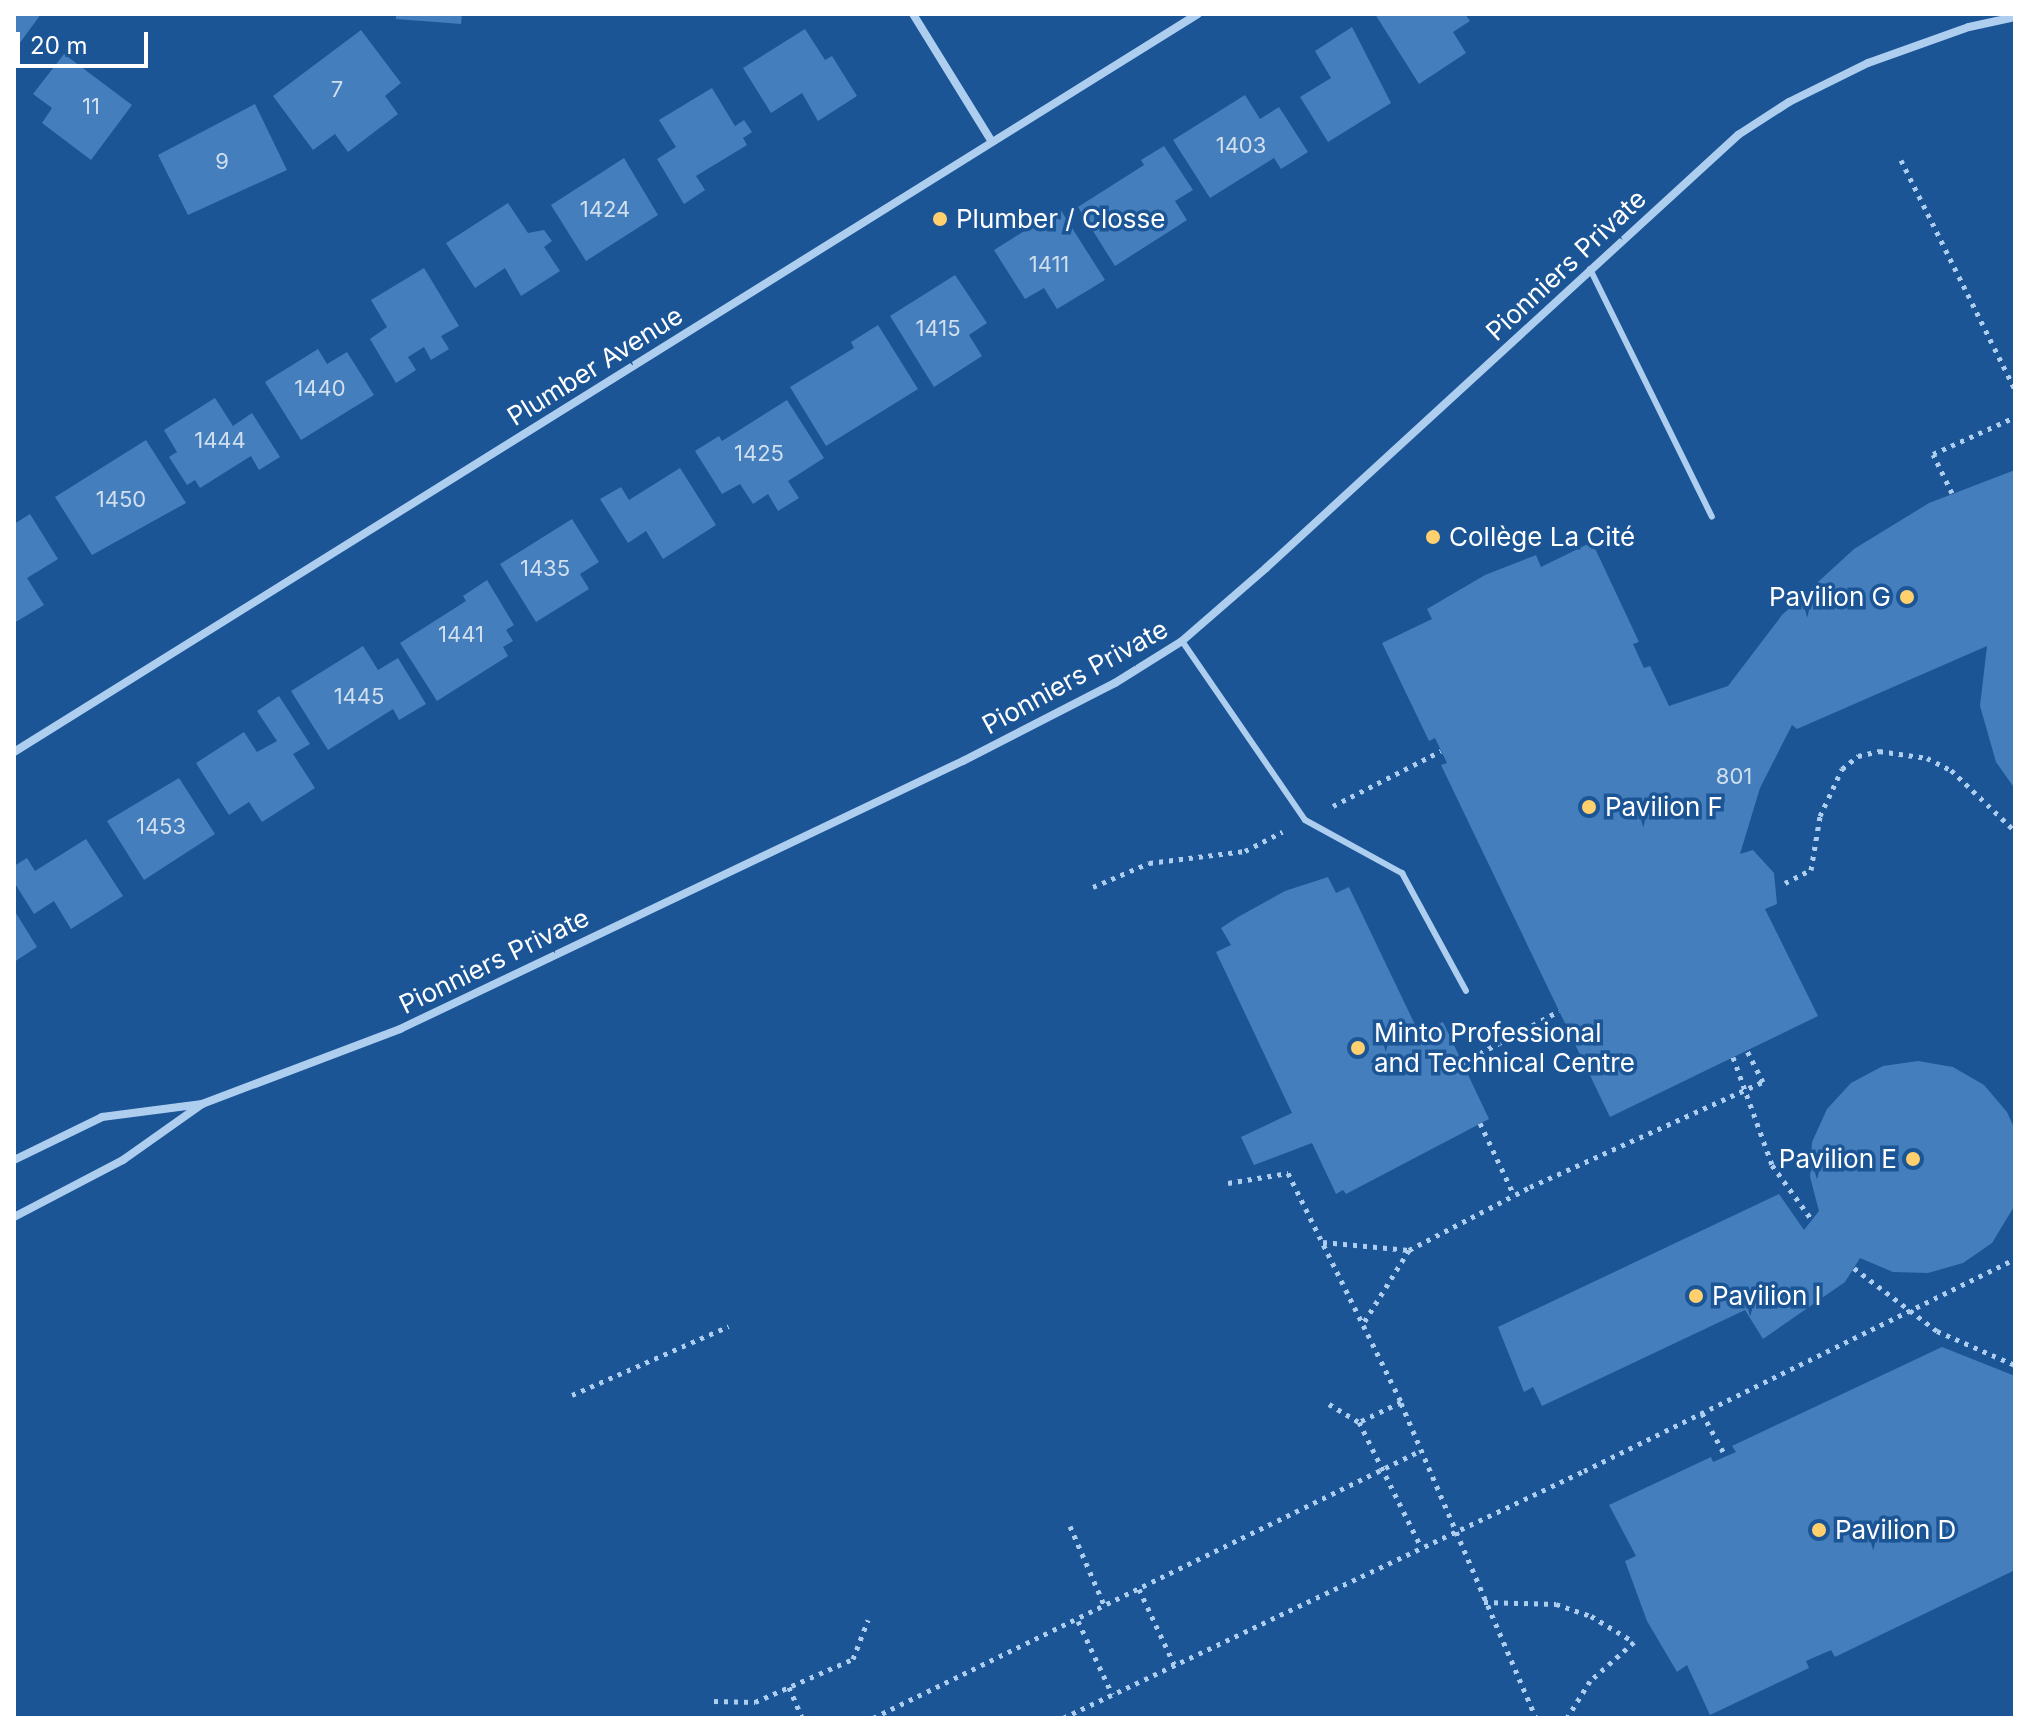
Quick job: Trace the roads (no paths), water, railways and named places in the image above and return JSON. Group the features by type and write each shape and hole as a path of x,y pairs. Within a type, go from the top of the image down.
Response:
{"street":[{"path":"913,14 992,142"},
{"name":"Plumber Avenue","path":"14,752 1198,14"},
{"name":"Pionniers Private","path":"14,1160 102,1117 202,1104 400,1029 963,761 1115,683 1182,641 1738,135 1789,102 1918,43 2015,17"},
{"name":"Pionniers Private","path":"14,1217 123,1160 202,1104"}],"lane":[{"path":"1590,269 1712,517"},
{"path":"1182,641 1305,820 1402,873 1466,991"}],"place":[{"name":"Plumber / Closse","path":"940,219"},
{"name":"Collège La Cité","path":"1433,537"},
{"name":"Pavilion G","path":"1907,597"},
{"name":"Pavilion F","path":"1589,807"},
{"name":"Minto Professional and Technical Centre","path":"1358,1048"},
{"name":"Pavilion E","path":"1913,1159"},
{"name":"Pavilion I","path":"1696,1296"},
{"name":"Pavilion D","path":"1819,1530"}]}
